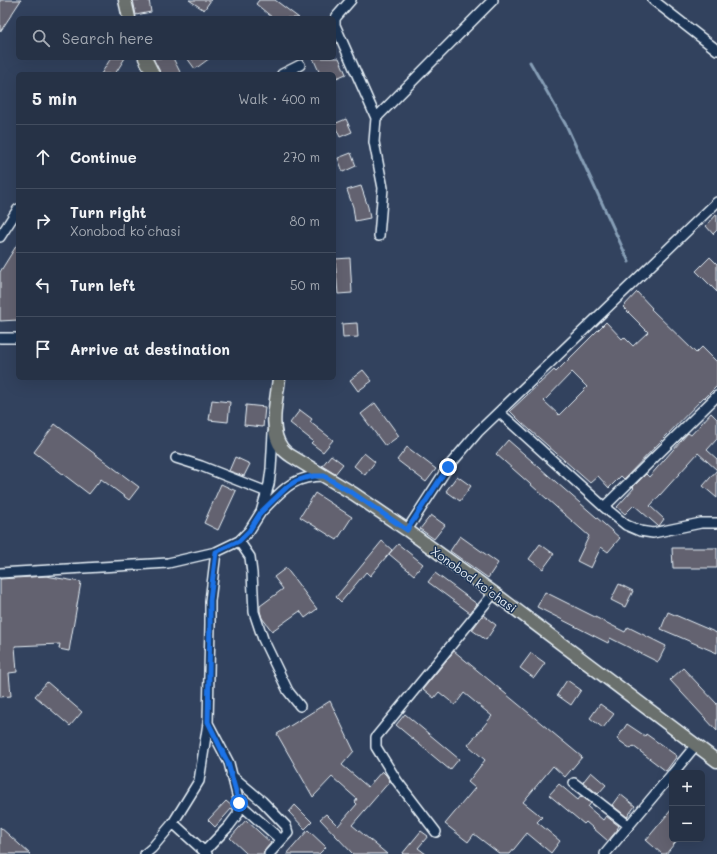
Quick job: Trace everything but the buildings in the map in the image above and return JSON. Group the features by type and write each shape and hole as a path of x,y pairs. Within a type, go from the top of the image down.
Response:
{"main road":[{"path":"125,0 128,16"},
{"path":"146,60 152,72"},
{"name":"Xonobod koʻchasi","path":"279,380 274,421 277,439 282,449 354,494 407,530 494,593 717,762"}],"street":[{"path":"336,16 351,0"},
{"path":"376,118 493,0"},
{"path":"653,0 717,50"},
{"path":"336,26 376,118 374,142 383,188 379,236"},
{"path":"286,72 300,65"},
{"path":"407,530 448,467 478,432 717,202"},
{"path":"0,237 16,212"},
{"path":"0,338 16,338"},
{"path":"604,506 717,396"},
{"path":"499,412 626,525 640,531 653,533 701,523 717,523"},
{"path":"261,512 269,484 274,421"},
{"path":"176,458 201,466 267,492"},
{"path":"0,573 168,563 216,552 239,541 249,531 261,512 288,486 305,478 324,476"},
{"path":"239,541 250,556 254,612 263,639 288,691 300,706"},
{"path":"145,854 173,823 199,781 208,722 210,600 216,552"},
{"path":"436,832 397,781 376,747 376,737 494,593"},
{"path":"173,823 205,853 238,814 239,803 228,763 208,722"},
{"path":"675,770 696,745"},
{"path":"231,775 262,801 286,826 288,833 269,854"},
{"path":"605,854 669,777"},
{"path":"574,783 628,825"},
{"path":"239,803 281,840"}],"waterway":[{"path":"530,62 567,127 629,262"}],"route":[{"path":"239,803 228,763 208,722 210,600 216,552 239,541 249,531 261,512 288,486 296,481 314,476 324,476 354,494 407,530 448,467"}]}
